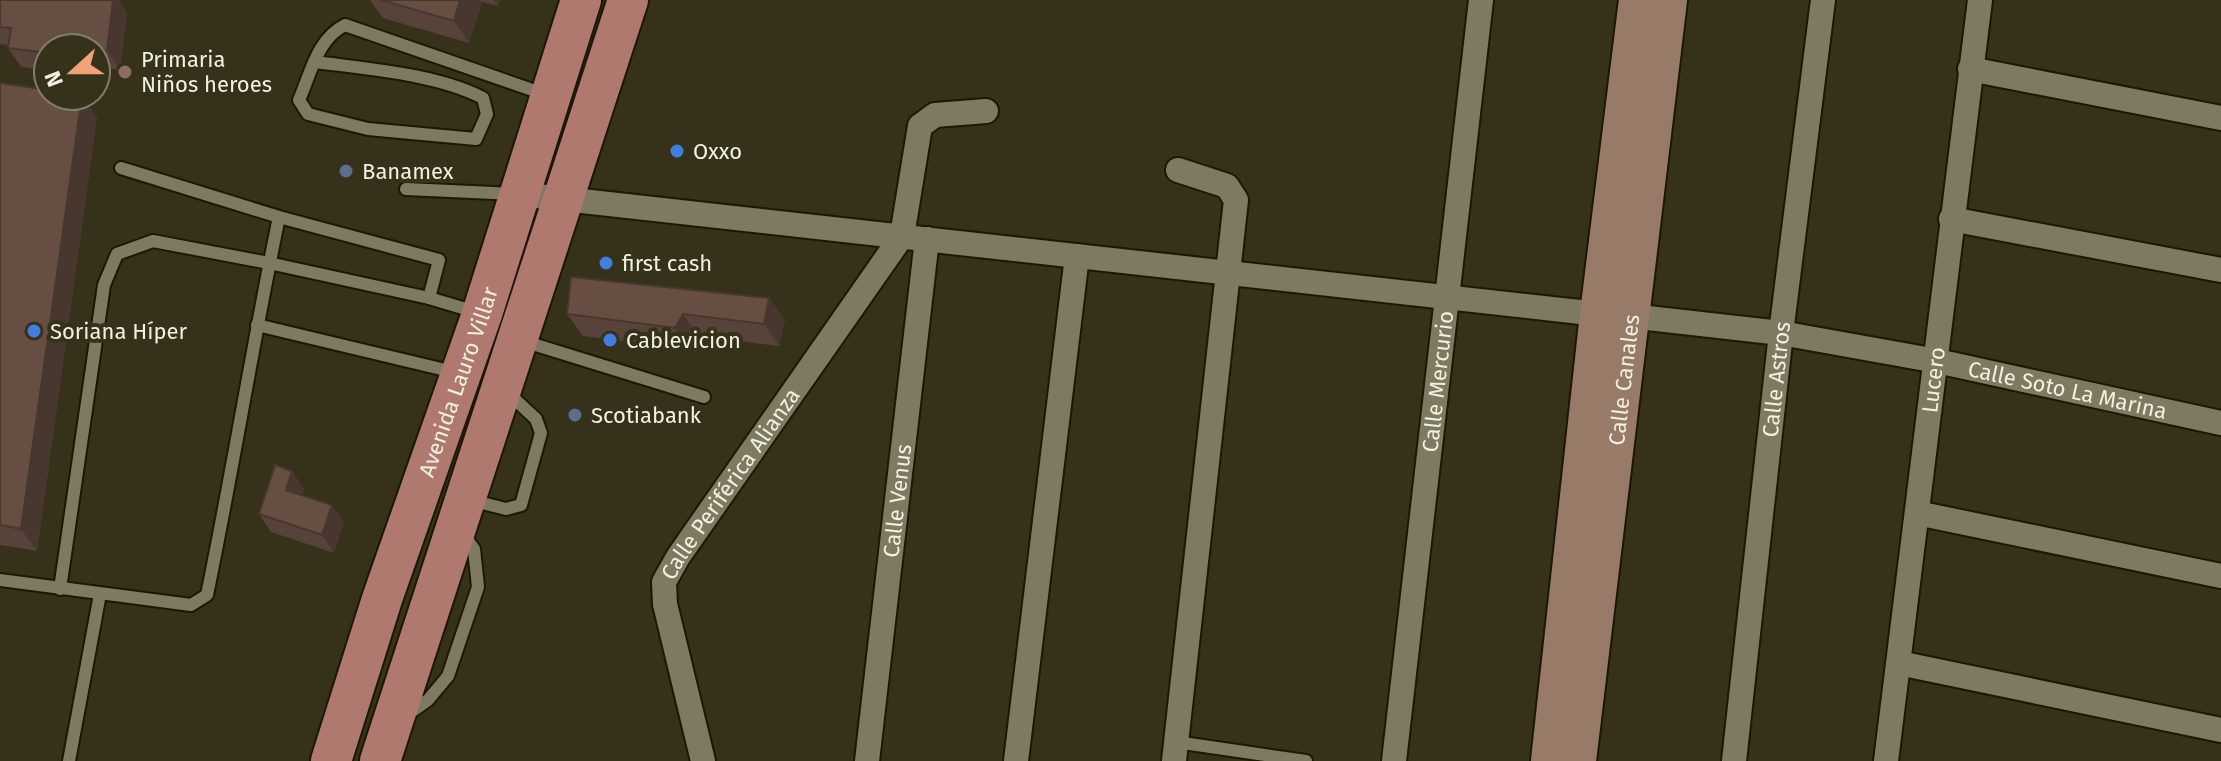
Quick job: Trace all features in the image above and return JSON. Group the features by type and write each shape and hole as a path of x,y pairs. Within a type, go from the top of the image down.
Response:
{"main road":[{"name":"Avenida Lauro Villar","path":"331,761 382,599 482,314 581,0"},
{"name":"Avenida Lauro Villar","path":"386,743 628,0"},
{"name":"Calle Canales","path":"1578,761 1637,0"},
{"name":"Calle Canales","path":"1549,761 1614,315 1669,0"},
{"path":"382,599 428,617"}],"street":[{"name":"Calle Mercurio","path":"1394,761 1481,0"},
{"name":"Calle Astros","path":"1734,761 1781,333 1823,0"},
{"name":"Lucero","path":"1886,761 1980,0"},
{"path":"1970,69 2221,118"},
{"path":"902,236 920,126 935,115 986,111"},
{"path":"1175,751 1236,200 1227,186 1178,170"},
{"name":"Calle Soto La Marina","path":"519,194 1781,333 1937,361 2221,423"},
{"path":"1951,219 2221,270"},
{"name":"Calle Periférica Alianza","path":"703,761 665,604 664,582 678,557 902,236"},
{"name":"Calle Venus","path":"867,761 927,239"},
{"path":"1016,761 1077,256"},
{"path":"1917,513 2221,576"},
{"path":"1899,663 2221,730"}],"lane":[{"path":"316,62 467,90 483,98 487,114 476,139 368,129 308,114 299,100 320,49 330,32 345,25 550,96"},
{"path":"121,168 279,217 439,260 429,298"},
{"path":"406,189 519,194"},
{"path":"0,580 191,605 207,595 279,217"},
{"path":"60,589 104,285 117,254 153,241 429,298 482,314"},
{"path":"257,325 461,374"},
{"path":"517,338 704,397"},
{"path":"386,743 448,676 478,587 474,549 462,513 521,505 541,433 536,419 501,387"},
{"path":"69,761 100,594"},
{"path":"1175,751 1306,761"}],"building":[{"path":"0,0 113,0 109,32 32,32 32,51 8,48 11,28 0,27"},
{"path":"381,0 460,0 454,21"},
{"name":"Soriana Híper","path":"0,83 32,88 32,112 80,112 21,529 0,525"},
{"path":"571,277 769,298 764,324 683,314 675,328 567,314"},
{"path":"275,465 292,471 286,490 332,505 322,535 259,514"}],"place":[{"name":"Primaria Niños heroes","path":"125,72"},
{"name":"Oxxo","path":"677,151"},
{"name":"Banamex","path":"346,171"},
{"name":"first cash","path":"606,263"},
{"name":"Soriana Híper","path":"34,331"},
{"name":"Cablevicion","path":"610,340"},
{"name":"Scotiabank","path":"575,415"}]}
